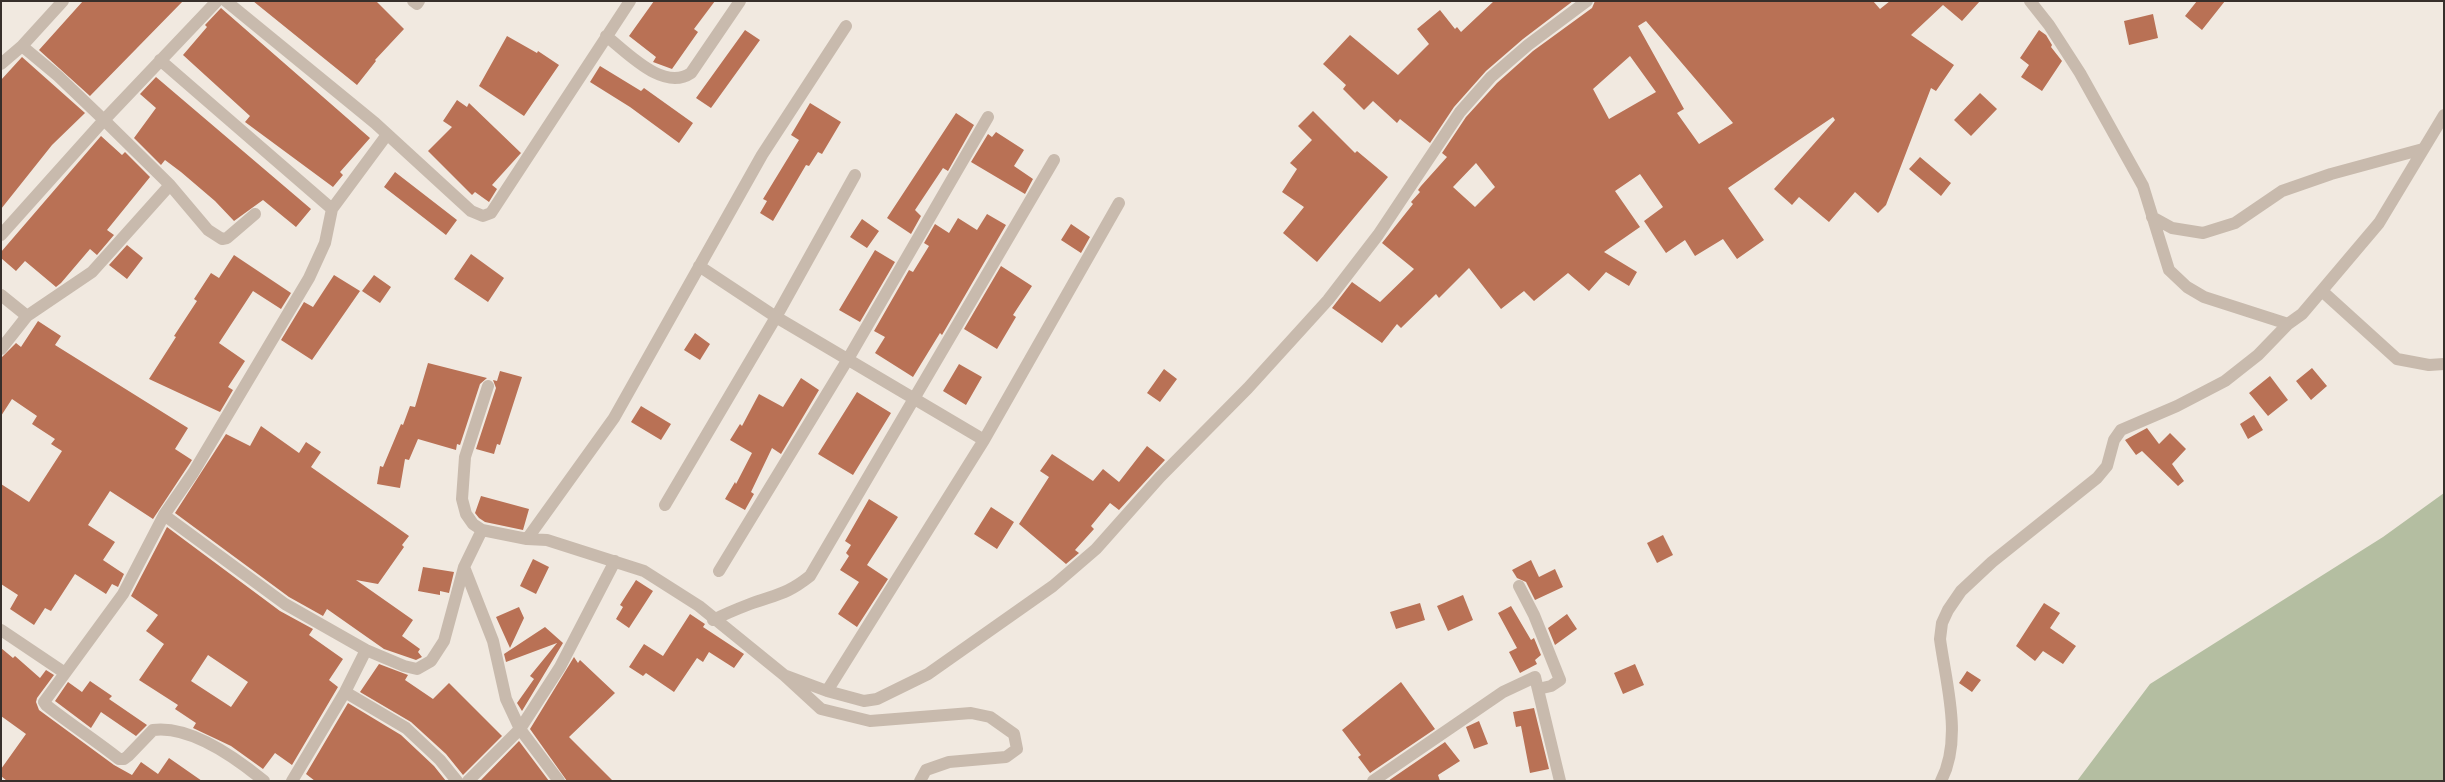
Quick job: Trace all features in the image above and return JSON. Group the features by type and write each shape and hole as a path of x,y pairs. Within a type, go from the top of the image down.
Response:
{"street":[{"path":"1,64 22,46 63,1"},
{"path":"1,235 104,120 217,1"},
{"path":"226,1 374,123 386,136 471,211 484,216 491,213 630,1"},
{"path":"414,1 417,4 419,1"},
{"path":"606,36 653,72 672,79 682,79 691,73 740,1"},
{"path":"784,675 827,691 864,701 877,699 928,674 1053,586 1096,549 1160,477 1248,388 1328,300 1378,235 1460,112 1492,77 1528,45 1587,1"},
{"path":"2030,1 2049,25 2080,73 2143,186 2169,270 2187,287 2204,297 2288,324"},
{"path":"528,539 614,418 762,155 846,26"},
{"path":"22,46 58,76 104,120 170,186 208,230 222,239 227,238 255,214"},
{"path":"160,60 332,209"},
{"path":"1941,781 1949,766 1953,743 1940,640 1942,623 1948,610 1961,592 1992,562 2097,478 2107,466 2114,440 2121,430 2177,406 2225,381 2258,355 2288,324 2302,314 2378,223 2444,115"},
{"path":"720,571 848,359 988,117"},
{"path":"264,781 241,762 196,738 174,729 153,730 128,756 119,759 46,706 46,699 123,594 164,515 203,456 309,278 325,243 332,209 386,136"},
{"path":"2152,217 2172,228 2203,234 2235,223 2282,191 2331,174 2423,149"},
{"path":"713,620 751,604 780,596 797,587 810,576 1054,160"},
{"path":"665,505 776,317 855,175"},
{"path":"1,349 27,316 92,272 170,186"},
{"path":"827,691 984,440 1119,203"},
{"path":"699,266 776,317 984,440"},
{"path":"2322,291 2398,359 2429,365 2444,364"},
{"path":"1,295 27,316"},
{"path":"488,386 465,457 462,499 466,514 473,524 482,530 528,539 547,540 644,571 699,606 713,620 784,675 822,709 841,716 870,721 971,713 990,717 1014,734 1017,749 1006,757 949,762 926,770 920,781"},
{"path":"164,515 285,604 366,650 404,666 417,668 431,661 444,641 464,567 482,530"},
{"path":"468,781 520,729 560,667 615,561"},
{"path":"464,567 493,641 506,699 520,729 559,781"},
{"path":"1519,586 1534,615 1560,680 1551,686 1538,689"},
{"path":"1,630 65,673"},
{"path":"292,781 345,692 366,650"},
{"path":"1373,781 1503,692 1535,677 1560,781"},
{"path":"345,692 406,728 440,760 457,781"}],"green space":[{"path":"2444,493 2444,781 2077,781 2150,684 2383,537"}],"building":[{"path":"83,1 183,1 90,96 39,50"},
{"path":"253,1 376,1 404,29 375,60 357,85"},
{"path":"654,1 715,1 694,29 698,32 672,69 653,62 656,57 629,36"},
{"path":"1494,1 1573,1 1523,39 1486,71 1454,107 1430,143 1400,119 1397,123 1373,101 1364,110 1343,89 1346,85 1323,64 1350,35 1398,75 1429,44 1417,29 1440,10 1455,29 1457,27 1461,32"},
{"path":"1595,1 1873,1 1880,9 1890,1 1980,1 1962,21 1943,5 1911,35 1954,65 1936,91 1931,88 1886,205 1878,213 1855,192 1829,222 1799,197 1792,205 1774,189 1835,120 1833,117 1728,188 1764,240 1737,259 1723,239 1695,256 1685,240 1666,253 1644,221 1663,207 1640,174 1615,191 1640,227 1604,252 1637,272 1629,286 1606,272 1589,291 1568,273 1534,301 1524,291 1501,309 1469,268 1439,298 1436,294 1401,328 1397,324 1382,343 1332,308 1352,282 1380,302 1414,269 1382,243 1413,204 1411,202 1420,192 1418,190 1421,186 1447,157 1442,153 1466,117 1497,83 1533,51 1592,8","holes":["1646,21 1733,123 1699,144 1677,113 1684,109 1638,26","1630,56 1656,92 1609,119 1593,89","1476,163 1495,187 1475,207 1453,187"]},
{"path":"2197,1 2225,1 2202,30 2185,16"},
{"path":"221,8 370,138 340,172 343,175 333,187 245,122 250,116 183,55 207,27 205,25"},
{"path":"2153,14 2158,38 2129,45 2124,21"},
{"path":"745,30 760,40 711,108 696,98"},
{"path":"2039,30 2046,35 2052,45 2051,47 2062,61 2042,91 2021,77 2029,65 2020,58"},
{"path":"507,36 537,53 538,51 559,65 524,116 479,86"},
{"path":"22,57 85,113 52,145 1,209 1,80"},
{"path":"600,66 641,91 644,88 693,123 679,143 630,107 590,82"},
{"path":"156,77 311,209 296,227 263,200 234,221 215,201 181,172 165,160 161,165 134,138 156,108 140,94"},
{"path":"1980,93 1997,109 1971,136 1954,120"},
{"path":"457,100 467,107 469,103 521,153 492,185 497,189 489,202 475,192 472,195 428,151 452,127 443,121"},
{"path":"810,103 841,122 822,154 818,152 809,166 806,165 773,221 760,213 767,201 763,199 799,140 791,135"},
{"path":"1313,111 1355,153 1357,151 1388,177 1317,262 1283,233 1304,207 1282,192 1297,169 1290,163 1312,140 1298,126"},
{"path":"956,113 974,125 948,171 943,168 915,210 921,216 911,234 887,218"},
{"path":"996,132 1024,150 1014,166 1033,179 1025,194 971,162 988,134 992,137"},
{"path":"101,136 122,155 125,152 150,177 107,230 114,235 97,255 90,249 56,287 25,261 16,271 1,258 1,252"},
{"path":"1920,157 1951,183 1941,196 1909,169"},
{"path":"395,172 457,220 446,235 384,187"},
{"path":"987,214 1006,225 942,335 940,333 913,377 875,353 885,337 874,331 909,270 913,272 929,246 924,243 935,224 949,233 958,218 977,230"},
{"path":"862,219 879,231 867,248 850,237"},
{"path":"1071,224 1090,237 1081,253 1061,240"},
{"path":"127,245 143,258 127,279 109,265"},
{"path":"875,250 895,262 860,322 839,310"},
{"path":"471,254 504,278 488,302 454,279"},
{"path":"234,255 291,293 281,309 253,291 219,343 245,361 228,387 233,390 220,412 149,379 176,337 174,336 197,301 194,299 211,273 219,278"},
{"path":"1001,266 1032,286 1013,315 1016,317 997,349 964,329"},
{"path":"334,275 360,291 312,360 281,340 304,302 313,307"},
{"path":"374,275 391,287 380,303 362,291"},
{"path":"38,321 61,336 55,345 188,428 175,449 192,460 153,519 110,491 88,525 115,542 103,560 124,574 118,587 112,584 106,594 75,574 51,611 45,608 34,625 10,609 18,595 1,584 1,484 29,502 62,451 51,444 55,439 32,424 37,416 12,399 1,416 1,358 16,343 21,347"},
{"path":"695,333 710,344 700,360 684,350"},
{"path":"428,363 487,378 480,384 460,445 457,444 456,450 418,439 409,460 405,459 400,488 377,484 380,466 383,467 410,406 415,407"},
{"path":"959,364 982,377 966,405 943,391"},
{"path":"2312,368 2327,386 2311,400 2296,381"},
{"path":"1164,369 1177,379 1160,402 1147,393"},
{"path":"500,371 522,377 500,445 497,444 494,454 476,449 496,388 493,380 497,381"},
{"path":"2270,376 2288,400 2268,416 2249,393"},
{"path":"801,378 819,390 781,454 772,448 751,492 754,494 745,510 725,499 735,482 736,484 752,453 730,440 740,424 742,426 759,394 783,407"},
{"path":"857,392 891,413 853,475 818,454"},
{"path":"641,406 671,424 661,440 631,422"},
{"path":"2254,415 2263,430 2248,439 2240,424"},
{"path":"261,426 299,453 306,442 321,452 311,467 409,536 402,545 404,547 378,584 356,580 413,620 402,636 420,649 418,652 422,657 416,660 384,649 327,609 323,616 289,597 175,513 226,434 250,446"},
{"path":"2147,428 2159,444 2170,433 2186,449 2172,464 2184,481 2178,486 2142,451 2136,455 2125,440"},
{"path":"1147,446 1165,460 1119,510 1110,503 1091,526 1094,529 1075,550 1079,553 1066,564 1019,524 1049,477 1040,471 1052,454 1093,481 1103,469 1119,482"},
{"path":"481,496 529,509 523,530 485,522 479,518 475,513"},
{"path":"869,499 898,517 867,565 888,579 857,627 838,614 859,582 840,570 849,556 846,553 851,545 845,541"},
{"path":"991,507 1014,522 997,549 974,534"},
{"path":"167,527 280,611 313,629 309,635 343,659 329,680 338,687 292,765 275,753 263,769 231,746 193,728 196,723 175,709 178,705 139,680 164,644 146,631 158,615 131,596","holes":["208,655 248,682 231,707 191,681"]},
{"path":"1663,535 1673,555 1657,563 1647,543"},
{"path":"533,559 549,567 536,594 520,586"},
{"path":"1531,560 1539,577 1555,569 1563,587 1535,600 1526,582 1517,578 1512,570"},
{"path":"423,567 454,572 449,593 440,591 440,595 418,591"},
{"path":"636,580 653,591 629,628 616,619 623,607 620,605"},
{"path":"1463,595 1473,620 1448,631 1437,606"},
{"path":"1420,603 1425,620 1396,629 1390,612"},
{"path":"2044,603 2060,613 2050,628 2076,646 2063,664 2043,651 2035,661 2016,646"},
{"path":"1511,606 1531,640 1534,638 1541,655 1535,660 1537,664 1520,673 1509,652 1517,648 1498,613"},
{"path":"519,607 524,618 510,648 496,617"},
{"path":"690,614 705,624 703,627 744,654 734,668 709,652 703,662 697,658 674,692 646,673 643,676 629,667 644,644 663,656"},
{"path":"1567,614 1577,629 1555,645 1548,628"},
{"path":"545,627 563,643 522,711 517,703 534,679 530,676 557,643 506,662 504,654"},
{"path":"1,648 13,658 15,656 40,678 46,670 54,675 37,698 36,702 39,710 114,765 132,775 141,762 158,774 169,758 202,781 7,781 1,776 1,769 26,734 1,716"},
{"path":"574,657 578,663 580,660 615,693 569,737 613,781 567,781 530,729"},
{"path":"379,664 408,675 405,680 433,699 449,683 502,736 463,775 446,754 411,722 360,692"},
{"path":"1635,664 1644,685 1623,694 1614,673"},
{"path":"1967,671 1981,680 1972,692 1959,683"},
{"path":"90,681 112,696 109,699 147,725 136,736 101,712 91,728 55,701 68,682 82,692"},
{"path":"1401,682 1435,729 1370,773 1358,757 1361,755 1342,730"},
{"path":"348,703 401,735 434,766 446,781 315,781 306,774"},
{"path":"1534,708 1549,769 1530,773 1521,726 1516,727 1513,712"},
{"path":"1479,721 1488,744 1474,749 1466,727"},
{"path":"519,741 549,781 480,781"},
{"path":"1445,742 1460,761 1438,775 1440,781 1388,781"}]}
